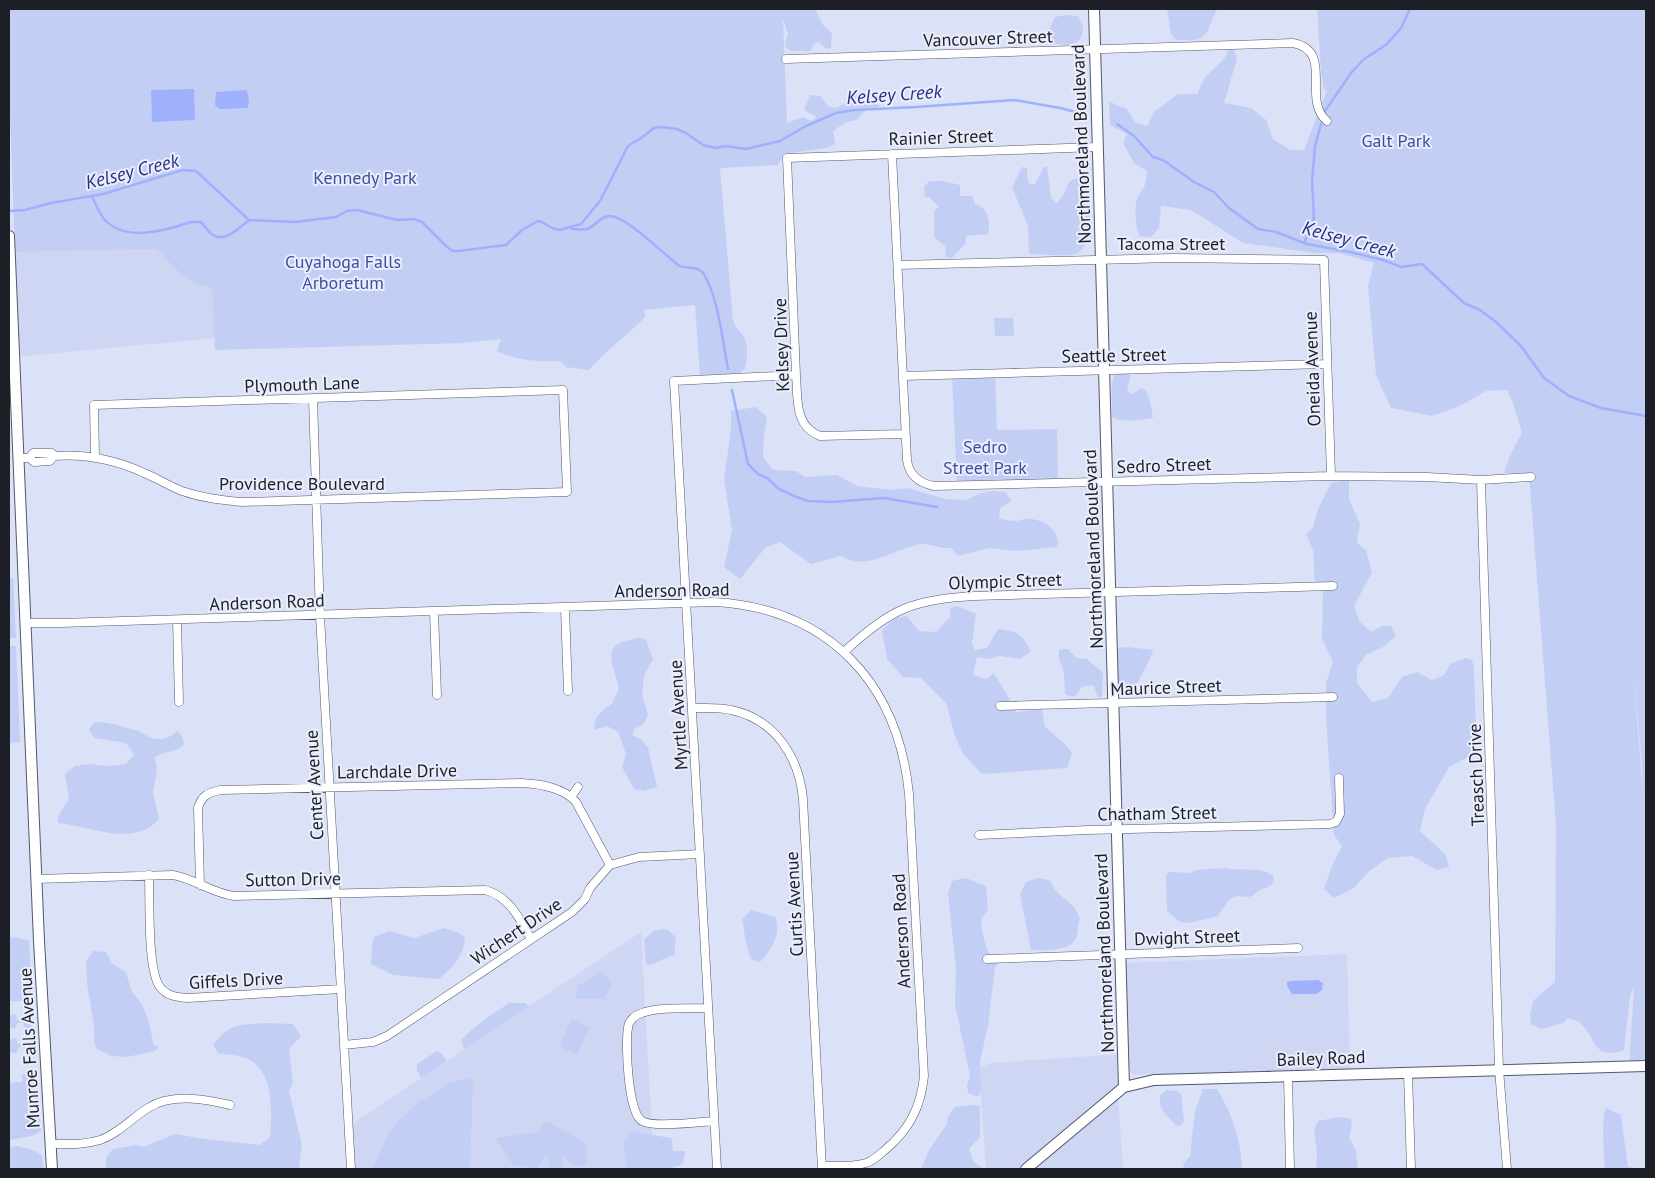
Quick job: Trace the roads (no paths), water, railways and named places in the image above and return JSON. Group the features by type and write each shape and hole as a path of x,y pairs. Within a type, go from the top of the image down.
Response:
{"street":[{"name":"Northmoreland Boulevard","path":"1094,9 1124,1088"},
{"name":"Vancouver Street","path":"786,59 1293,44 1305,47 1310,51 1315,65 1318,111 1327,121"},
{"name":"Rainier Street","path":"787,158 1097,147"},
{"name":"Sedro Street","path":"892,154 908,466 910,472 921,482 927,485 1331,476 1427,477 1481,480 1531,478"},
{"name":"Kelsey Drive","path":"787,158 799,414 805,427 814,434 826,436 906,434"},
{"name":"Munroe Falls Avenue","path":"9,236 24,458 26,622 36,879 52,1169"},
{"name":"Tacoma Street","path":"898,265 1213,257 1324,260"},
{"name":"Oneida Avenue","path":"1324,260 1331,476"},
{"name":"Seattle Street","path":"903,376 1326,364"},
{"name":"Myrtle Avenue","path":"717,1169 674,381 796,375"},
{"name":"Plymouth Lane","path":"95,457 94,405 563,390 567,492"},
{"name":"Center Avenue","path":"313,399 320,616 351,1169"},
{"name":"Providence Boulevard","path":"24,458 34,462 50,461 54,456 95,457 140,471 180,490 217,500 243,502 567,492"},
{"name":"Treasch Drive","path":"1481,480 1499,1069 1507,1169"},
{"name":"Olympic Street","path":"844,652 877,622 903,609 926,601 957,597 1333,586"},
{"name":"Anderson Road","path":"26,622 177,620 734,603 771,611 803,624 844,652 883,702 897,733 905,764 909,803 924,1076 918,1107 908,1126 886,1149 862,1166 822,1168"},
{"path":"565,608 568,691"},
{"path":"434,612 437,695"},
{"path":"177,620 179,702"},
{"name":"Maurice Street","path":"1000,706 1333,697"},
{"name":"Curtis Avenue","path":"693,708 732,710 760,722 784,744 800,774 803,799 822,1168"},
{"name":"Chatham Street","path":"979,835 1116,829 1330,824 1336,822 1340,814 1338,778"},
{"name":"Larchdale Drive","path":"200,885 198,808 199,799 210,792 220,790 524,783 537,784 562,791 571,797"},
{"path":"578,788 571,797 576,802 610,865 639,857 700,854"},
{"name":"Wichert Drive","path":"344,1045 373,1042 387,1036 578,908 590,888 610,865"},
{"name":"Giffels Drive","path":"149,875 152,964 158,986 166,993 176,997 187,998 340,989"},
{"name":"Sutton Drive","path":"36,879 173,875 184,877 222,894 234,896 485,890 498,894 509,904 531,938"},
{"name":"Dwight Street","path":"987,959 1298,948"},
{"path":"708,1008 651,1011 639,1014 629,1023 627,1030 628,1051 631,1100 634,1112 639,1119 656,1125 714,1121"},
{"name":"Bailey Road","path":"1026,1169 1124,1088 1166,1079 1646,1066"},
{"path":"1408,1073 1411,1169"},
{"path":"1288,1076 1290,1169"},
{"path":"50,1144 82,1144 101,1140 119,1130 149,1108 167,1101 204,1098 230,1105"}],"water":[{"path":"194,89 195,120 152,122 151,90"},
{"path":"247,90 248,108 220,109 215,105 216,92"},
{"path":"1318,980 1323,983 1322,990 1316,994 1292,994 1287,986 1287,982 1291,981"}],"waterway":[{"path":"1325,111 1351,73 1363,60 1387,44 1401,28 1410,9"},
{"name":"Kelsey Creek","path":"9,211 25,210 51,203 103,194 183,170 196,171 249,220 295,222 336,217 347,211 357,210 397,220 414,219 422,222 447,247 453,251 459,251 506,245 522,230 538,221 560,230 581,224 600,201 628,146 654,128 677,129 703,145 715,148 725,146 746,149 780,141 806,126 836,113 855,110 1014,100 1083,114"},
{"name":"Kelsey Creek","path":"1117,124 1134,136 1153,157 1163,160 1194,182 1214,192 1229,208 1258,229 1276,232 1307,244 1383,260 1401,267 1422,264 1464,303 1480,310 1496,322 1521,346 1544,378 1569,396 1601,408 1646,416"},
{"path":"1304,243 1314,218 1312,181 1315,146 1321,124"},
{"path":"92,196 105,220 112,226 129,232 157,231 190,222 201,222 213,235 222,237 232,233 249,220"},
{"path":"572,229 587,229 607,216 617,218 635,229 678,265 701,271 713,294 728,369"},
{"path":"732,390 748,464 758,474 767,478 779,489 808,501 831,502 884,498 937,507"}],"park label":[{"name":"Galt Park","path":"1396,140"},
{"name":"Kennedy Park","path":"365,177"},
{"name":"Cuyahoga Falls Arboretum","path":"343,271"},
{"name":"Sedro Street Park","path":"985,456"}]}
